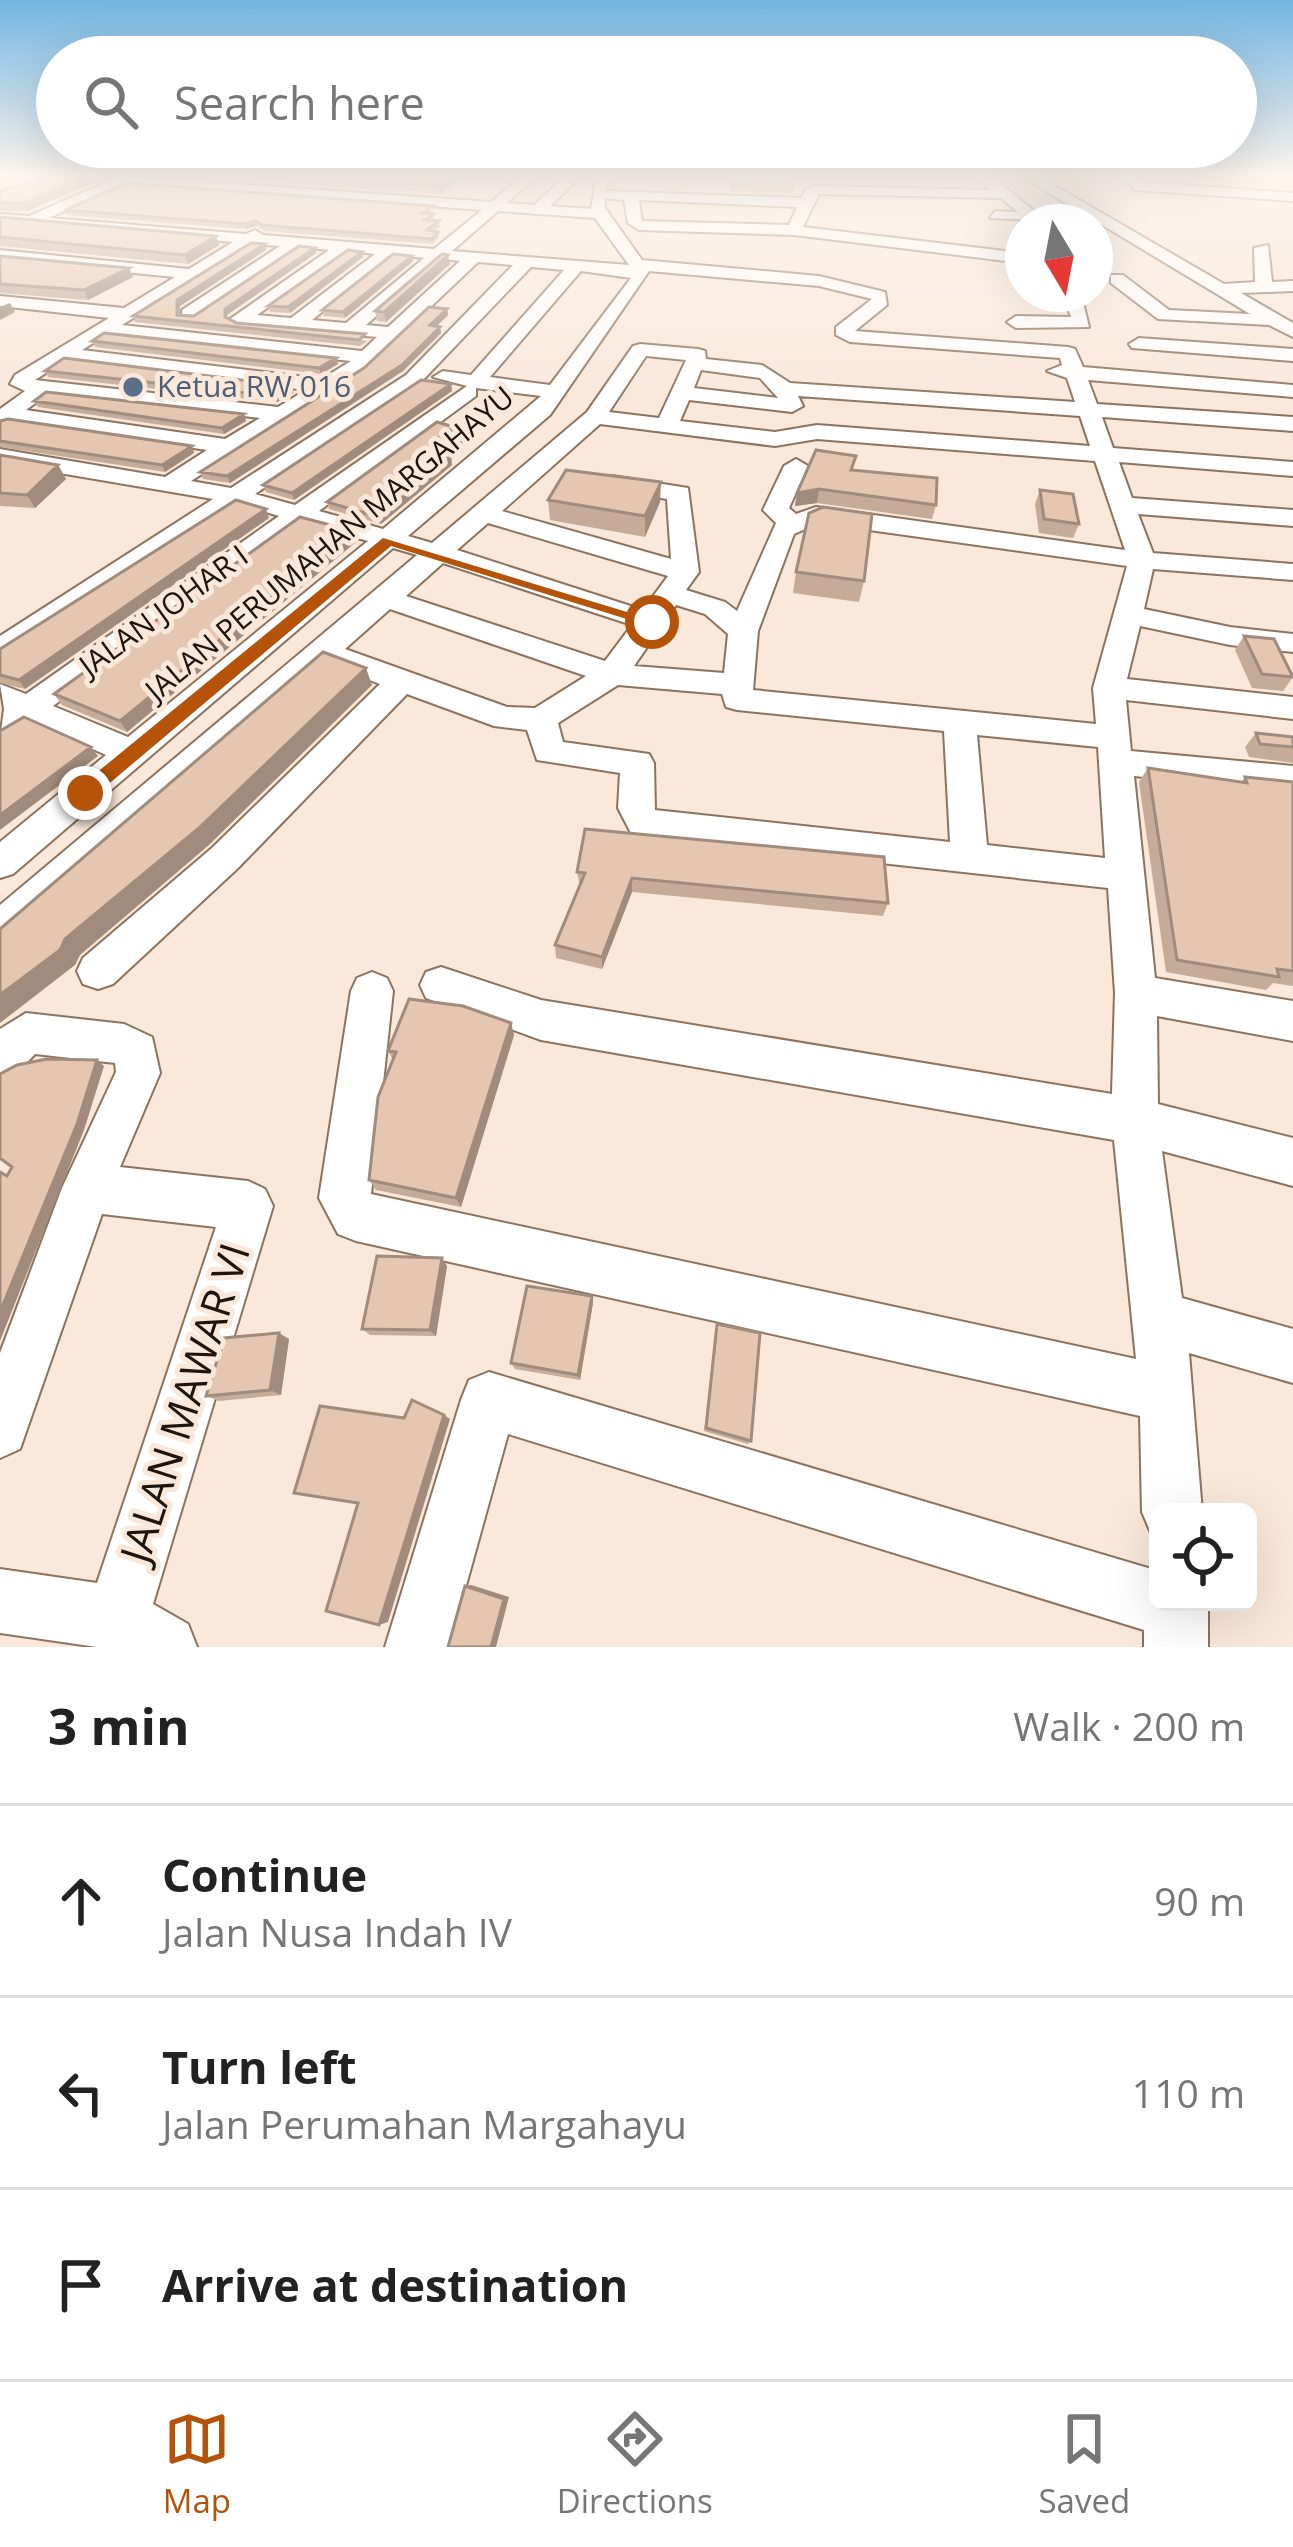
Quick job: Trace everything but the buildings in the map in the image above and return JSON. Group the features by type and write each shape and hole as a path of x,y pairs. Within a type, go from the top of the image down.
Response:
{"street":[{"path":"19,278 72,253"},
{"path":"0,255 194,264 225,253"},
{"path":"188,314 281,253"},
{"path":"239,319 324,253"},
{"path":"295,324 386,253"},
{"path":"424,253 438,254"},
{"path":"350,329 441,253"},
{"path":"170,484 362,362 466,253"},
{"path":"507,253 526,262 576,266 589,253"},
{"name":"JALAN PERUMAHAN MARGAHAYU","path":"0,863 133,753 483,494 638,283 627,253"},
{"path":"725,253 864,289 881,298 843,333 1057,349 1071,355 1085,392 1142,560 1108,688 1136,993 1136,1121 1167,1394 1172,1503"},
{"path":"970,253 1005,257"},
{"path":"1155,253 1285,325"},
{"path":"1262,253 1264,286"},
{"path":"0,650 236,496 409,375 526,262"},
{"path":"194,264 160,294 133,305 21,382 283,414"},
{"name":"JALAN JOHAR I","path":"0,728 15,701 298,514 472,387 576,266"},
{"path":"1113,279 1161,313 1285,325"},
{"path":"1162,279 1199,279"},
{"path":"1221,290 1293,286"},
{"path":"0,301 133,305 394,333"},
{"path":"872,311 895,313"},
{"path":"984,320 1080,324 1081,312"},
{"path":"104,329 362,362 549,400"},
{"path":"1139,344 1293,355"},
{"path":"0,929 385,598 413,547 596,417 637,351 698,356 667,425"},
{"path":"62,354 327,386"},
{"path":"876,395 876,363 1293,424"},
{"path":"696,364 773,374 803,431"},
{"path":"3,416 44,387"},
{"path":"680,393 789,398 1293,391"},
{"path":"3,416 230,446"},
{"path":"596,417 781,439 803,431 1293,469"},
{"path":"0,455 236,496 652,622"},
{"path":"790,522 776,510 796,466"},
{"path":"322,651 505,718 541,719 612,674 678,583 679,493 588,480"},
{"path":"483,494 678,583 743,631"},
{"path":"1122,505 1293,518"},
{"path":"732,692 743,631 783,529 790,522 816,515 1142,560 1293,572"},
{"path":"385,598 612,674 960,722 1293,779"},
{"path":"1127,614 1230,636 1293,643"},
{"path":"98,971 225,858 400,682"},
{"path":"1108,688 1293,707"},
{"path":"15,701 133,753"},
{"path":"541,719 549,752 637,763 636,808 644,823 1124,875"},
{"path":"960,722 970,859"},
{"path":"441,986 541,1020 1136,1121 1293,1162"},
{"path":"371,991 344,1198 356,1216 1167,1394"},
{"path":"1136,993 1293,1021"},
{"path":"0,1060 26,1033 124,1044 136,1052 138,1073 86,1188 0,1429"},
{"name":"JALAN MAWAR VI","path":"86,1188 248,1206 141,1632"},
{"path":"1156,1317 1293,1356"},
{"path":"417,1647 489,1400 1176,1619"},
{"path":"0,1601 141,1632"}],"place":[{"name":"Ketua RW 016","path":"133,387"}],"route":[{"path":"85,793 388,541 652,622"}]}
